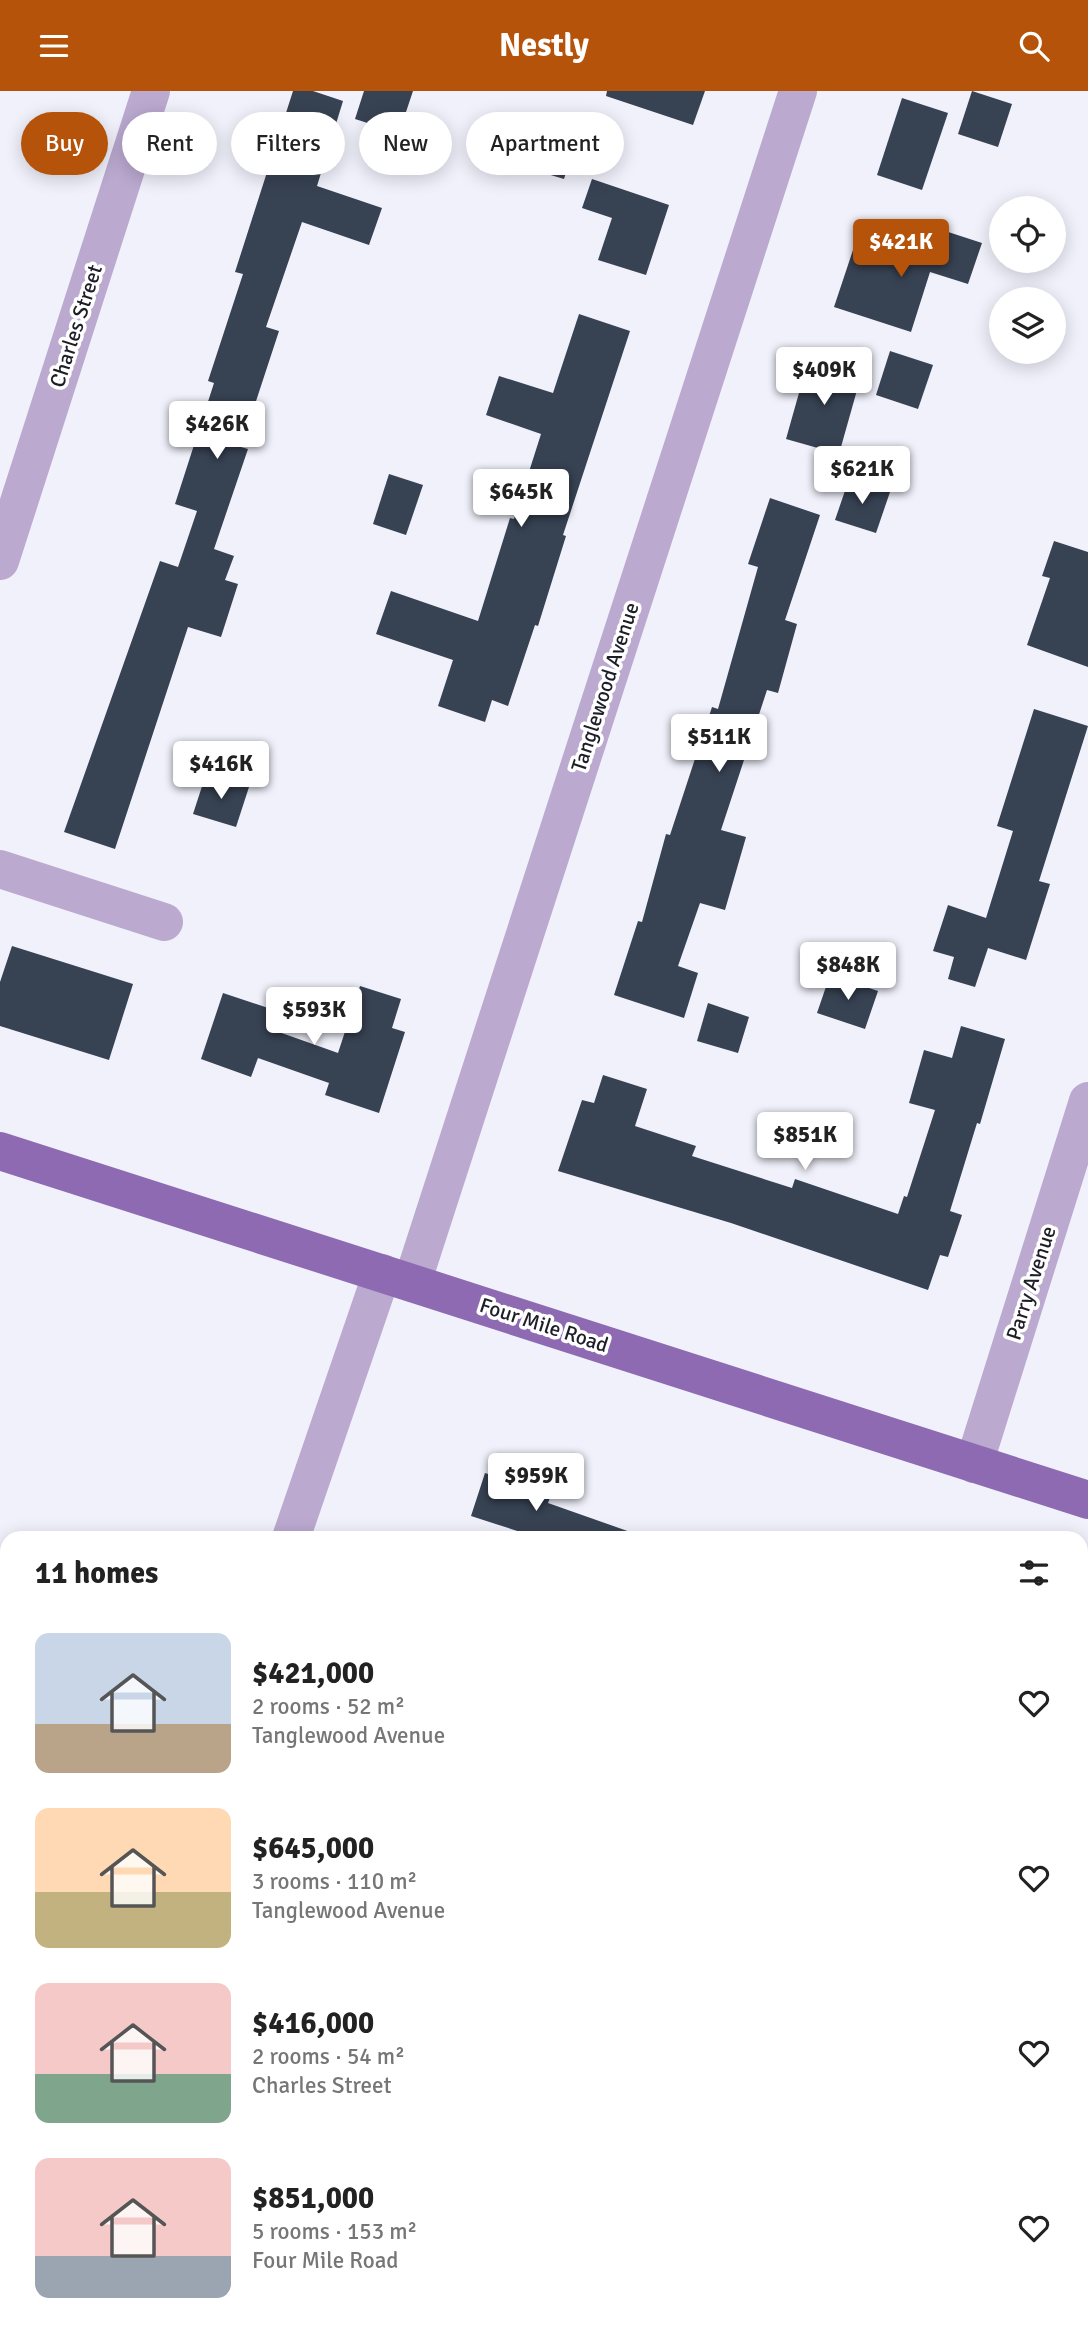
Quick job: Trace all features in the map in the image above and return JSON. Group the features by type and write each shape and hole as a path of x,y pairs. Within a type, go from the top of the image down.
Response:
{"main road":[{"name":"Four Mile Road","path":"0,1151 1088,1500"}],"street":[{"name":"Charles Street","path":"0,561 151,91"},
{"name":"Tanglewood Avenue","path":"294,1531 397,1278 798,91"},
{"path":"0,869 163,922"},
{"name":"Parry Avenue","path":"974,1464 1088,1101"}],"building":[{"path":"293,91 313,91 343,101 340,112 286,112"},
{"path":"364,91 413,91 406,112 359,112 359,120 355,119"},
{"path":"607,91 705,91 693,125 606,96"},
{"path":"972,91 1012,104 998,147 958,134"},
{"path":"902,98 948,113 922,190 877,175"},
{"path":"266,175 320,175 317,186 382,208 369,245 302,222 266,327 279,331 241,447 248,449 214,549 234,556 225,580 238,584 221,637 188,627 115,849 64,832 160,561 178,567 197,511 175,504 214,383 208,381 243,274 235,272"},
{"path":"592,179 669,205 646,275 598,260 612,218 582,208"},
{"path":"939,229 982,243 968,284 930,272 911,332 834,307 856,241 927,265"},
{"path":"579,314 630,331 563,535 566,536 538,626 535,625 508,706 492,700 485,722 438,706 453,660 376,634 391,591 478,621 510,518 514,519 541,434 486,415 499,376 553,393"},
{"path":"890,351 933,365 918,409 876,395"},
{"path":"808,361 861,376 839,454 786,439"},
{"path":"389,474 423,485 406,535 373,524"},
{"path":"849,479 890,492 876,533 835,520"},
{"path":"770,498 820,515 785,620 797,624 778,693 767,690 721,830 746,837 725,910 700,903 678,966 698,973 684,1018 614,995 638,921 642,922 666,834 670,835 712,707 718,709 758,567 748,564"},
{"path":"1054,541 1088,552 1088,667 1027,645 1050,578 1042,576"},
{"path":"1034,709 1088,726 1039,881 1050,884 1026,960 988,948 975,987 948,979 954,957 933,951 948,905 986,918 1013,831 997,826"},
{"path":"206,774 249,787 236,827 193,814"},
{"path":"12,946 133,984 109,1060 0,1026 0,982"},
{"path":"830,975 878,991 865,1029 817,1013"},
{"path":"360,986 401,999 392,1028 405,1032 379,1113 325,1095 329,1083 258,1058 251,1077 201,1059 223,993 283,1013 276,1031 338,1053"},
{"path":"708,1003 749,1017 738,1053 697,1041"},
{"path":"961,1026 1005,1039 950,1211 962,1215 948,1257 940,1255 928,1290 731,1223 558,1171 582,1100 594,1103 603,1075 647,1089 635,1126 696,1146 692,1156 792,1188 795,1179 898,1214 904,1196 907,1197 935,1110 909,1103 924,1050 952,1058"},
{"path":"485,1473 551,1495 548,1503 627,1531 517,1531 471,1516"}]}
